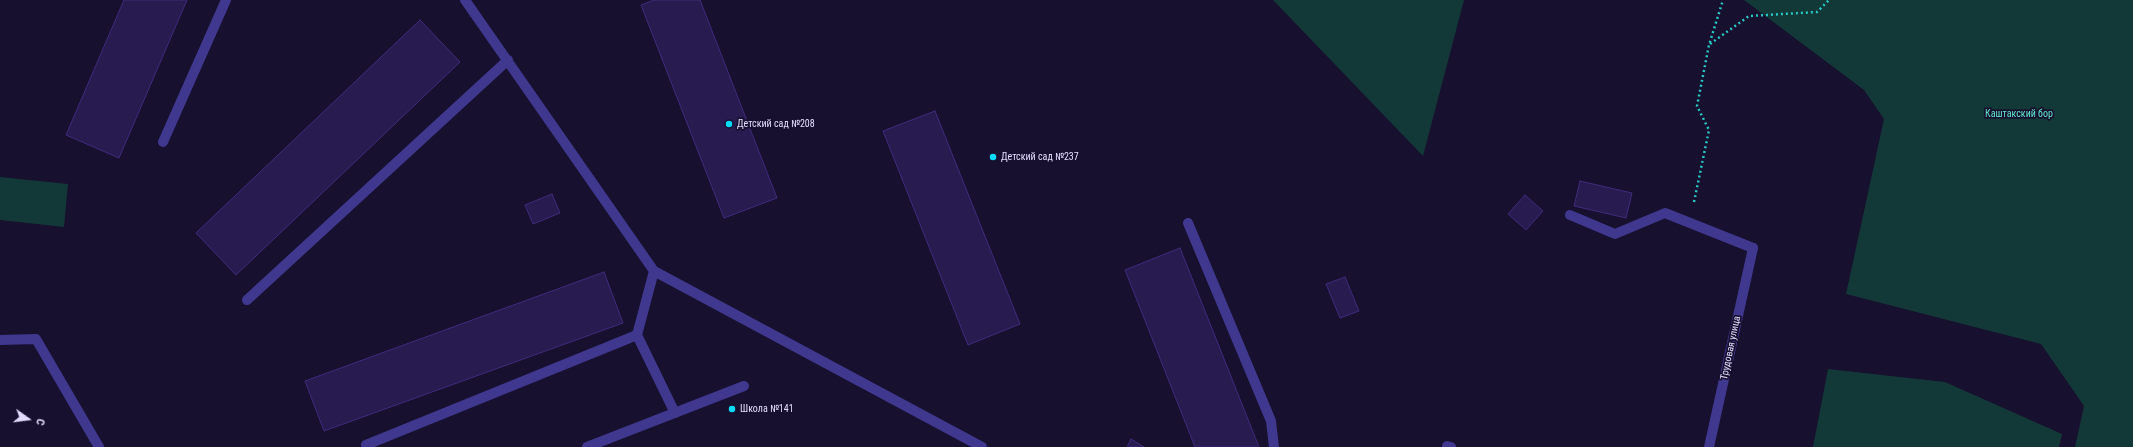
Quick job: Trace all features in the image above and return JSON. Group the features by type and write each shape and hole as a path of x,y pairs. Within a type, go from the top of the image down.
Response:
{"street":[{"path":"163,142 226,0"},
{"path":"465,0 654,271 982,447"},
{"path":"247,300 508,60"},
{"path":"1570,215 1615,234 1665,213 1690,224"},
{"path":"1188,223 1271,421 1274,447"},
{"name":"Трудовая улица","path":"1690,224 1753,248 1709,447"},
{"path":"654,271 637,335 675,413"},
{"path":"366,445 637,335"},
{"path":"0,340 36,340 99,447"},
{"path":"587,447 744,386"}],"path":[{"path":"1690,224 1709,130 1697,106 1709,45 1723,0"},
{"path":"1709,45 1749,16 1817,12 1829,0"}],"green space":[{"path":"1273,0 1464,0 1423,156"},
{"name":"Каштакский бор","path":"1744,0 2133,0 2133,447 2075,447 2084,406 2041,344 1846,294 1884,119 1864,90"},
{"path":"0,177 68,184 64,227 0,220"},
{"path":"1828,369 1945,382 2062,434 2059,447 1813,447"}],"building":[{"path":"124,0 187,0 119,158 66,135"},
{"path":"654,0 700,0 777,198 724,218 641,5"},
{"path":"420,20 460,62 236,275 196,233"},
{"path":"935,111 1020,324 968,345 883,131"},
{"path":"1580,181 1632,193 1626,218 1574,206"},
{"path":"552,194 560,213 533,224 525,205"},
{"path":"1525,195 1543,211 1526,230 1508,214"},
{"path":"1180,248 1259,447 1195,447 1125,270"},
{"path":"604,272 623,323 324,431 305,381"},
{"path":"1345,277 1359,311 1340,318 1326,284"},
{"path":"1131,439 1144,447 1127,447"}],"place":[{"name":"Детский сад №208","path":"729,124"},
{"name":"Детский сад №237","path":"993,157"},
{"name":"Школа №141","path":"732,409"}]}
